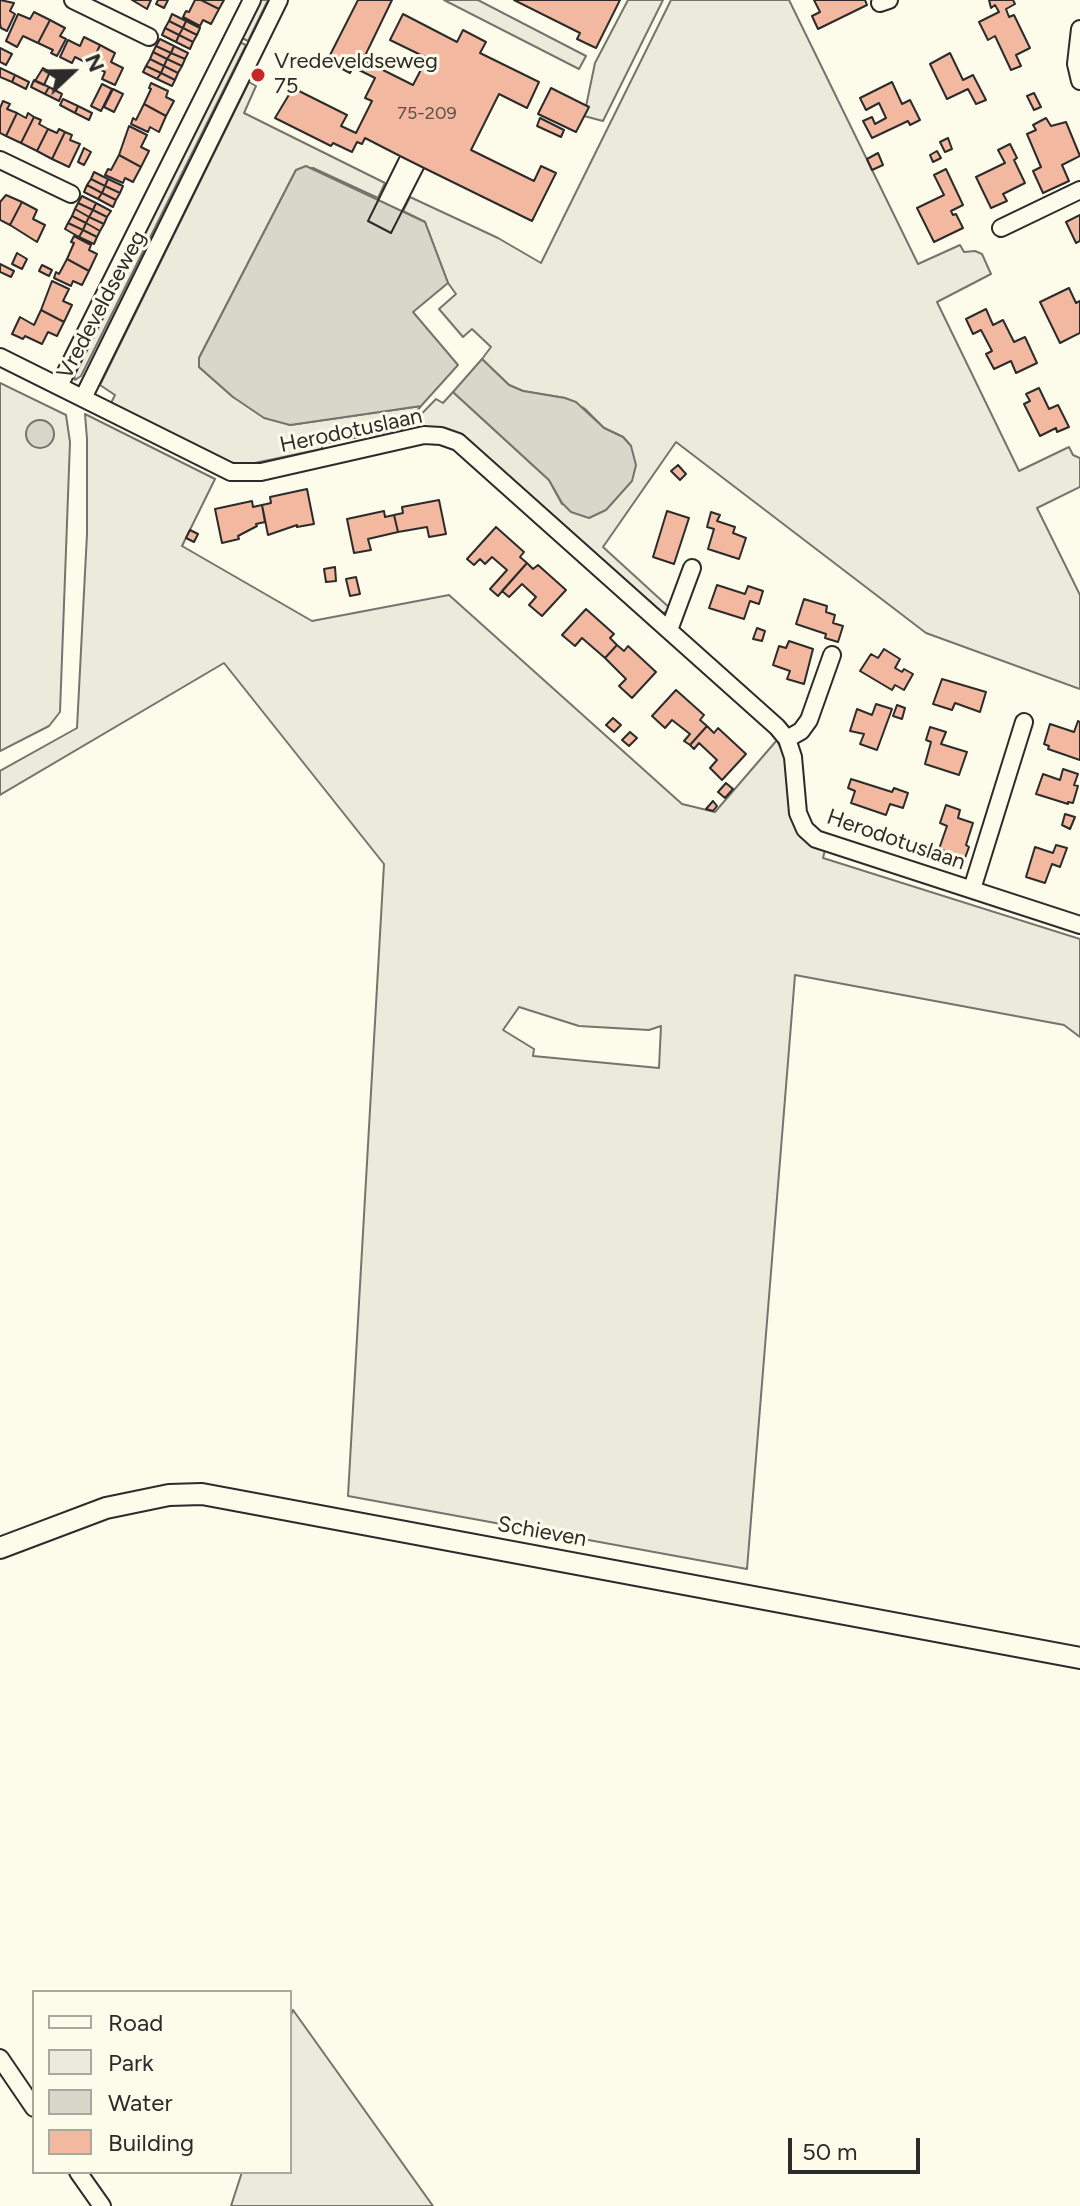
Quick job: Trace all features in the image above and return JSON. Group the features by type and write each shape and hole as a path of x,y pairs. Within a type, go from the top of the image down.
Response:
{"street":[{"path":"73,0 149,37"},
{"name":"Vredeveldseweg","path":"252,0 59,386 83,398 279,0"},
{"path":"1080,29 1076,64 1080,81"},
{"path":"0,160 71,194"},
{"path":"1001,228 1080,190"},
{"path":"0,357 59,386"},
{"name":"Herodotuslaan","path":"83,398 231,472 261,472 424,435 450,438 468,449 777,727 787,739 793,757 798,813 805,829 816,839 1080,925"},
{"path":"669,630 692,568"},
{"path":"787,739 801,731 809,720 832,655"},
{"name":"Herodotuslaan","path":"972,889 1024,722"},
{"name":"Schieven","path":"0,1548 106,1508 169,1495 202,1494 1080,1658"},
{"path":"0,2058 32,2105"},
{"path":"79,2174 102,2206"}],"green space":[{"path":"259,0 268,0 248,41 242,38"},
{"path":"628,0 663,0 603,121 584,116 595,63"},
{"path":"671,0 789,0 918,264 960,245 964,252 982,254 991,274 937,302 1019,471 1069,447 1073,455 1080,458 1080,487 1037,508 1080,595 1080,689 926,633 676,442 603,547 672,610 663,613 465,437 448,429 425,427 404,432 436,399 443,403 453,392 549,480 562,504 631,446 623,437 604,428 585,409 565,398 523,391 509,385 482,359 491,347 472,329 463,337 439,309 456,294 448,283 425,222 403,211 410,197 498,238 541,263"},
{"path":"239,42 246,45 81,376 75,380 74,373"},
{"path":"249,82 256,86 244,113 385,183 378,198 313,168 296,170 199,358 199,367 233,397 290,425 421,406 402,429 322,444 322,449 245,465 228,462 110,405 115,395 100,385"},
{"path":"0,383 66,415 70,442 60,712 49,726 0,751"},
{"path":"85,414 215,479 182,546 312,621 449,595 682,804 715,812 777,740 785,758 790,809 819,848 825,850 823,858 1080,939 1080,1037 1064,1025 795,975 747,1569 348,1496 384,864 224,663 0,795 0,771 77,728 87,534","holes":["519,1007 579,1026 649,1030 661,1026 659,1068 533,1056 534,1049 503,1030"]},
{"path":"293,2010 433,2206 231,2206 241,2174 292,2174"}],"shaded area":[{"path":"444,0 478,0 586,56 579,69"}],"water":[{"path":"306,166 425,222 448,283 413,312 458,365 421,406 290,425 264,418 233,397 199,367 199,358 296,170"},
{"path":"482,359 509,385 576,402 604,428 623,437 631,446 636,465 632,481 606,510 589,518 571,512 549,480 453,392"},
{"path":"40,420 50,424 54,434 50,444 40,448 30,444 26,434 30,424"}],"building":[{"path":"0,0 14,3 10,11 15,14 7,31 0,24"},
{"path":"132,0 151,0 147,9"},
{"path":"158,0 168,0 164,8 156,4"},
{"path":"195,0 219,9 211,24 203,20 200,26 183,17"},
{"path":"201,0 224,0 219,9"},
{"path":"358,0 392,0 363,60 413,85 427,58 390,40 403,14 457,42 463,30 486,42 480,53 539,82 527,108 499,94 471,150 534,181 541,166 556,173 532,221 424,168 391,233 368,221 400,156 365,138 362,144 357,142 352,152 333,143 331,146 275,118 293,88 347,115 341,126 356,133 372,101 365,98 375,78 353,67 350,73 327,61"},
{"path":"514,0 620,0 596,48 577,39 580,33"},
{"path":"814,0 865,0 867,5 818,29 812,16 820,12"},
{"path":"989,0 1013,0 1015,4 1006,9 1009,17 1014,15 1030,48 1016,55 1021,66 1011,70 995,36 988,40 979,22 999,12 995,5 991,8"},
{"path":"34,12 50,20 38,43 23,36 17,47 6,41 18,14 30,19"},
{"path":"172,14 186,21 183,28 169,21"},
{"path":"50,20 65,28 60,36 66,39 57,56 51,53 53,50 38,43"},
{"path":"169,21 183,28 179,35 165,28"},
{"path":"186,21 200,28 197,35 183,28"},
{"path":"165,28 179,35 176,42 162,35"},
{"path":"183,28 197,35 193,42 179,35"},
{"path":"179,35 193,42 190,49 176,42"},
{"path":"84,37 100,45 91,65 75,57 72,63 60,57 68,40 80,46"},
{"path":"160,39 174,46 171,53 156,46"},
{"path":"100,45 115,53 111,62 123,68 115,85 102,79 105,72 91,65"},
{"path":"156,46 171,53 167,59 153,52"},
{"path":"174,46 188,53 185,59 171,53"},
{"path":"0,48 12,54 6,65 0,62"},
{"path":"153,52 167,59 164,66 150,59"},
{"path":"171,53 185,59 182,66 167,59"},
{"path":"950,53 963,80 973,75 986,100 976,104 968,89 947,99 930,64"},
{"path":"150,59 164,66 161,73 146,66"},
{"path":"167,59 182,66 178,73 164,66"},
{"path":"146,66 161,73 157,79 143,72"},
{"path":"164,66 178,73 175,80 161,73"},
{"path":"0,68 15,75 12,82 0,77"},
{"path":"43,68 50,72 44,85 35,81"},
{"path":"161,73 175,80 172,86 157,79"},
{"path":"15,75 29,82 26,89 12,82"},
{"path":"34,80 49,87 45,94 31,87"},
{"path":"892,82 902,104 910,100 920,120 910,125 908,121 872,138 863,121 872,117 875,124 886,118 879,103 866,110 860,98"},
{"path":"151,83 168,91 166,97 174,101 166,116 144,104"},
{"path":"102,84 112,89 101,111 91,106"},
{"path":"49,87 62,94 59,101 45,94"},
{"path":"551,88 589,107 576,132 538,114"},
{"path":"113,89 123,94 114,112 104,107"},
{"path":"1034,93 1041,107 1034,110 1027,96"},
{"path":"63,99 78,106 75,113 60,105"},
{"path":"3,101 10,104 7,109 17,113 6,136 0,133"},
{"path":"144,104 166,116 159,132 150,127 148,132 131,124"},
{"path":"78,106 92,113 89,120 75,113"},
{"path":"17,113 26,118 28,113 34,117 21,143 6,136"},
{"path":"34,117 48,129 37,151 21,143"},
{"path":"540,118 564,130 561,137 537,126"},
{"path":"1046,118 1051,126 1066,122 1080,156 1062,165 1069,181 1043,193 1033,171 1041,167 1027,134 1036,130 1033,125"},
{"path":"129,126 147,135 141,147 149,151 141,167 119,155"},
{"path":"48,129 65,132 52,159 37,151"},
{"path":"65,132 72,135 70,140 80,144 69,167 52,159"},
{"path":"948,138 952,149 945,152 940,142"},
{"path":"1010,144 1025,183 1003,194 1007,201 991,208 976,177 1005,163 998,150"},
{"path":"84,148 91,152 84,165 78,162"},
{"path":"937,151 941,158 933,162 930,155"},
{"path":"878,153 883,165 872,170 867,159"},
{"path":"119,155 141,167 133,182 125,178 123,183 105,175"},
{"path":"400,156 424,168 391,233 368,221"},
{"path":"946,169 963,205 951,211 963,228 934,242 917,208 944,195 934,175"},
{"path":"94,172 108,179 105,186 91,179"},
{"path":"91,179 105,186 102,193 87,185"},
{"path":"108,179 123,186 120,193 105,186"},
{"path":"87,185 102,193 98,199 84,192"},
{"path":"105,186 120,193 116,200 102,193"},
{"path":"102,193 116,200 113,207 98,199"},
{"path":"6,195 22,202 10,225 0,220 0,202"},
{"path":"82,196 96,203 93,210 78,203"},
{"path":"22,202 37,210 33,219 45,225 37,242 10,225"},
{"path":"78,203 93,210 89,217 75,209"},
{"path":"96,203 111,211 107,217 93,210"},
{"path":"75,209 89,217 86,223 72,216"},
{"path":"93,210 107,217 104,224 89,217"},
{"path":"1080,215 1080,241 1076,243 1066,222"},
{"path":"72,216 86,223 83,230 68,223"},
{"path":"89,217 104,224 100,231 86,223"},
{"path":"68,223 83,230 79,237 65,229"},
{"path":"86,223 100,231 97,237 83,230"},
{"path":"83,230 97,237 94,244 79,237"},
{"path":"74,236 91,245 89,250 97,254 89,271 67,259"},
{"path":"17,253 27,259 22,269 12,264"},
{"path":"67,259 89,271 82,285 73,281 71,286 54,278"},
{"path":"0,264 14,271 11,277 0,272"},
{"path":"42,265 52,270 49,276 39,271"},
{"path":"52,281 69,289 63,301 72,305 64,322 41,310"},
{"path":"1069,288 1076,303 1080,301 1080,333 1060,343 1040,302"},
{"path":"986,309 993,325 1003,320 1014,342 1025,337 1037,363 1016,373 1011,361 994,369 986,354 992,351 981,330 973,334 966,319"},
{"path":"41,310 64,322 57,336 48,332 42,344 12,334 20,317 34,325"},
{"path":"1039,388 1049,409 1058,405 1069,427 1057,432 1056,428 1040,436 1024,404 1030,401 1026,394"},
{"path":"678,465 686,474 680,480 671,471"},
{"path":"307,489 314,524 297,525 268,535 262,505 271,503 270,497"},
{"path":"439,500 446,534 429,537 427,527 398,532 394,515 403,513 402,507"},
{"path":"252,501 253,507 262,505 265,522 256,524 238,536 239,539 222,543 215,509"},
{"path":"384,511 385,517 394,515 398,532 368,539 371,550 354,553 347,519"},
{"path":"667,511 689,518 674,564 653,557"},
{"path":"711,512 720,515 717,521 735,527 733,533 746,538 739,559 708,549 714,529 707,527"},
{"path":"496,527 524,552 520,557 527,563 498,596 490,589 507,570 492,557 485,564 480,559 474,565 467,559"},
{"path":"190,530 198,534 194,542 186,538"},
{"path":"527,563 533,569 538,565 566,590 542,616 529,605 536,597 522,584 509,597 502,591"},
{"path":"335,567 336,581 326,582 324,569"},
{"path":"356,577 360,594 350,596 346,579"},
{"path":"717,585 745,594 748,586 763,591 759,604 750,601 744,619 709,608"},
{"path":"804,599 827,606 826,612 835,615 833,623 843,626 838,642 825,638 826,634 796,624"},
{"path":"586,609 614,634 610,638 617,645 605,658 582,638 575,646 562,635"},
{"path":"757,628 765,631 762,641 753,639"},
{"path":"789,641 813,649 804,684 787,679 790,671 773,665 779,646 786,648"},
{"path":"617,645 624,651 628,646 656,672 632,698 619,686 626,679 605,658"},
{"path":"884,649 900,659 895,668 913,674 904,690 895,685 892,690 860,671 871,654 878,658"},
{"path":"942,679 986,692 980,712 955,703 952,710 933,704"},
{"path":"676,690 704,715 700,720 707,726 690,745 684,741 690,734 672,720 665,728 652,716"},
{"path":"876,704 892,709 877,750 860,744 864,734 850,731 857,709 872,715"},
{"path":"897,705 905,708 902,719 893,716"},
{"path":"613,718 621,725 614,732 606,725"},
{"path":"1078,721 1080,760 1048,749 1049,746 1044,744 1050,724 1074,732"},
{"path":"707,726 714,733 718,728 746,754 722,780 710,768 717,760 699,743 694,749 690,745"},
{"path":"930,727 946,732 941,744 967,752 959,775 925,764 931,742 926,740"},
{"path":"630,732 637,738 629,746 622,740"},
{"path":"1063,769 1078,774 1073,803 1036,794 1043,774 1060,780"},
{"path":"851,779 892,792 894,788 908,793 903,808 890,804 886,815 851,803 855,791 848,788"},
{"path":"726,783 733,789 725,798 718,792"},
{"path":"713,801 717,806 713,811 706,809"},
{"path":"946,805 960,810 958,818 973,823 965,858 939,849 947,826 940,823"},
{"path":"1065,814 1075,817 1070,829 1062,825"},
{"path":"1056,845 1067,848 1060,867 1052,864 1045,883 1026,877 1035,847 1053,853"}],"place":[{"name":"Vredeveldseweg 75","path":"258,75"}]}
